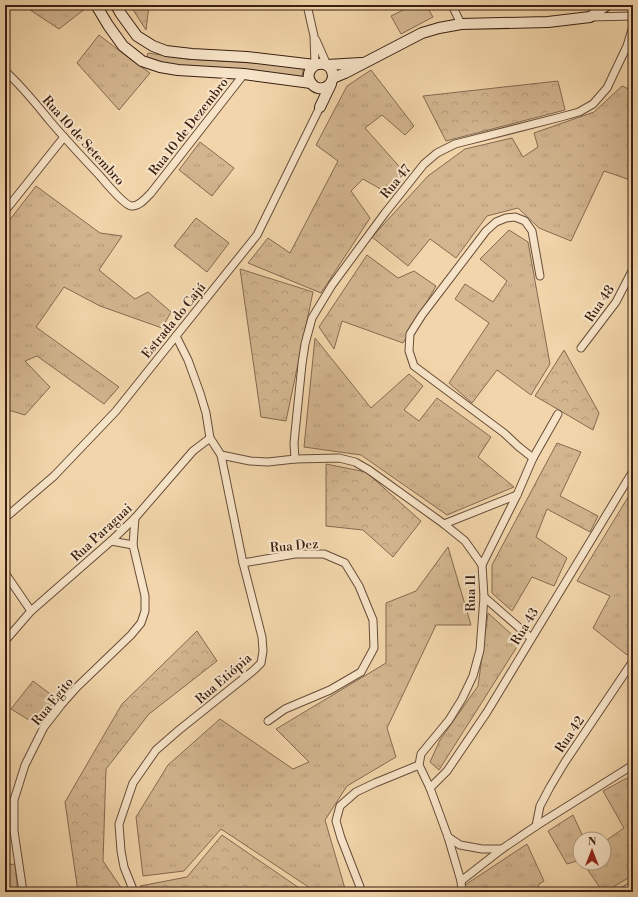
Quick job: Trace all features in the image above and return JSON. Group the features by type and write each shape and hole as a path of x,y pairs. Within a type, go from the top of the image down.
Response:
{"main road":[{"path":"96,5 123,46 142,61 160,67 178,70 244,74 325,88 332,81 365,62 422,34 439,28 461,24 548,22 590,17 607,5"},
{"path":"116,5 137,36 153,46 166,51 315,64 321,63 327,65 365,62"},
{"path":"315,64 309,71 308,75 314,86 320,108"},
{"path":"327,65 332,70 332,81"},
{"name":"Estrada do Cajú","path":"320,108 332,81"}],"street":[{"path":"307,5 314,36 315,64"},
{"path":"452,5 461,24"},
{"path":"590,17 633,16"},
{"name":"Rua 47","path":"296,459 294,443 302,364 305,344 312,318 332,285 385,213 424,164 437,153 455,144 579,112 593,104 608,88 627,46 633,26"},
{"path":"314,36 327,65"},
{"name":"Rua 10 de Setembro","path":"5,71 15,80 64,137 126,204 134,206 151,193"},
{"name":"Rua 10 de Dezembro","path":"151,193 244,74"},
{"name":"Estrada do Cajú","path":"5,518 54,476 116,411 257,235 320,108"},
{"path":"5,211 64,137"},
{"path":"533,458 504,433 414,366 409,351 410,334 422,315 486,231 496,222 506,218 515,217 525,221 532,231 540,276"},
{"name":"Rua 48","path":"581,348 616,302 633,269"},
{"path":"176,336 188,360 200,393 206,413 210,438 221,455"},
{"path":"482,565 517,495 533,458 558,414"},
{"name":"Rua Paraguai","path":"5,641 31,611 135,518 193,451 210,438"},
{"name":"Rua 11","path":"221,455 268,462 296,459 338,458 355,462 370,470 465,541 482,565 484,597 480,650 473,676 462,699 449,720 421,754 419,765"},
{"name":"Rua Etiópia","path":"134,892 124,867 118,824 133,783 156,750 261,663 263,651 262,637 243,563 221,455"},
{"name":"Rua 43","path":"430,788 447,770 487,712 633,471"},
{"path":"444,524 517,495"},
{"name":"Rua Egito","path":"23,892 14,831 14,800 25,765 44,727 61,705 77,687 131,635 141,623 145,612 145,596 133,545 135,518"},
{"path":"111,541 133,545"},
{"name":"Rua Dez","path":"243,563 295,554 324,554 345,563 359,586 373,620 374,648 361,672 330,690 285,709 268,721"},
{"path":"5,573 31,611"},
{"path":"484,597 531,638"},
{"name":"Rua 42","path":"536,826 540,806 550,787 565,762 633,661"},
{"path":"362,892 336,821 340,806 356,792 419,765 430,788 448,836 461,881 462,892"},
{"path":"461,881 536,826 633,765"},
{"path":"448,836 460,844 482,849 502,850"},
{"path":"622,892 633,885"}],"green space":[{"path":"20,5 84,5 86,8 59,29 24,6"},
{"path":"130,5 149,5 146,30"},
{"path":"413,5 426,5 433,17 401,34 391,16"},
{"path":"99,35 150,73 119,110 77,63"},
{"path":"148,53 187,59 304,66 302,77 171,67 146,59"},
{"path":"371,70 414,126 405,135 382,115 365,128 405,173 391,195 363,179 351,191 370,218 321,293 248,263 268,238 290,253 338,161 316,145 347,86"},
{"path":"558,81 565,110 446,141 423,96"},
{"path":"622,86 633,91 633,181 604,171 571,241 539,228 518,208 487,216 456,258 430,239 408,266 372,237 428,176 465,149 512,138 523,157 538,147 534,133 594,112"},
{"path":"200,142 234,168 212,196 179,170"},
{"path":"36,186 100,233 122,236 99,270 135,299 148,292 171,312 162,328 100,306 64,287 36,327 119,387 104,404 37,356 25,361 50,387 25,415 5,409 5,226"},
{"path":"196,218 229,243 207,272 174,246"},
{"path":"509,230 528,242 550,364 531,395 497,370 472,403 449,383 489,323 455,299 465,284 493,302 507,281 480,259"},
{"path":"367,255 398,278 414,271 436,286 403,343 342,321 334,349 319,327"},
{"path":"240,269 313,292 286,421 261,417"},
{"path":"315,338 371,408 409,374 423,386 404,410 419,421 437,398 491,437 478,457 514,487 447,515 361,455 304,447"},
{"path":"564,350 599,413 593,430 535,396"},
{"path":"557,443 581,452 560,496 598,516 590,532 547,509 536,537 567,558 554,586 532,577 512,611 492,593 492,565"},
{"path":"326,464 366,472 421,521 393,557 363,530 326,526"},
{"path":"633,489 633,646 627,655 593,628 610,596 577,581"},
{"path":"448,547 471,625 436,625 387,728 396,757 347,786 325,820 346,892 316,892 221,829 184,871 143,876 136,817 168,765 220,719 293,769 309,762 276,729 386,663 386,603 416,591"},
{"path":"488,613 520,642 439,770 430,762 440,740 478,686"},
{"path":"197,631 217,661 149,714 106,769 103,861 124,892 78,892 65,802 122,704"},
{"path":"33,681 57,699 37,725 11,709"},
{"path":"627,778 633,788 633,875 605,892 603,892 589,871 612,871 612,836 624,828 603,791"},
{"path":"573,815 580,831 572,831 572,862 567,864 548,831"},
{"path":"222,835 305,892 143,892 140,886 187,877"},
{"path":"527,844 544,881 538,885 541,892 466,892 465,885"},
{"path":"15,864 18,892 5,892 5,865"}]}
